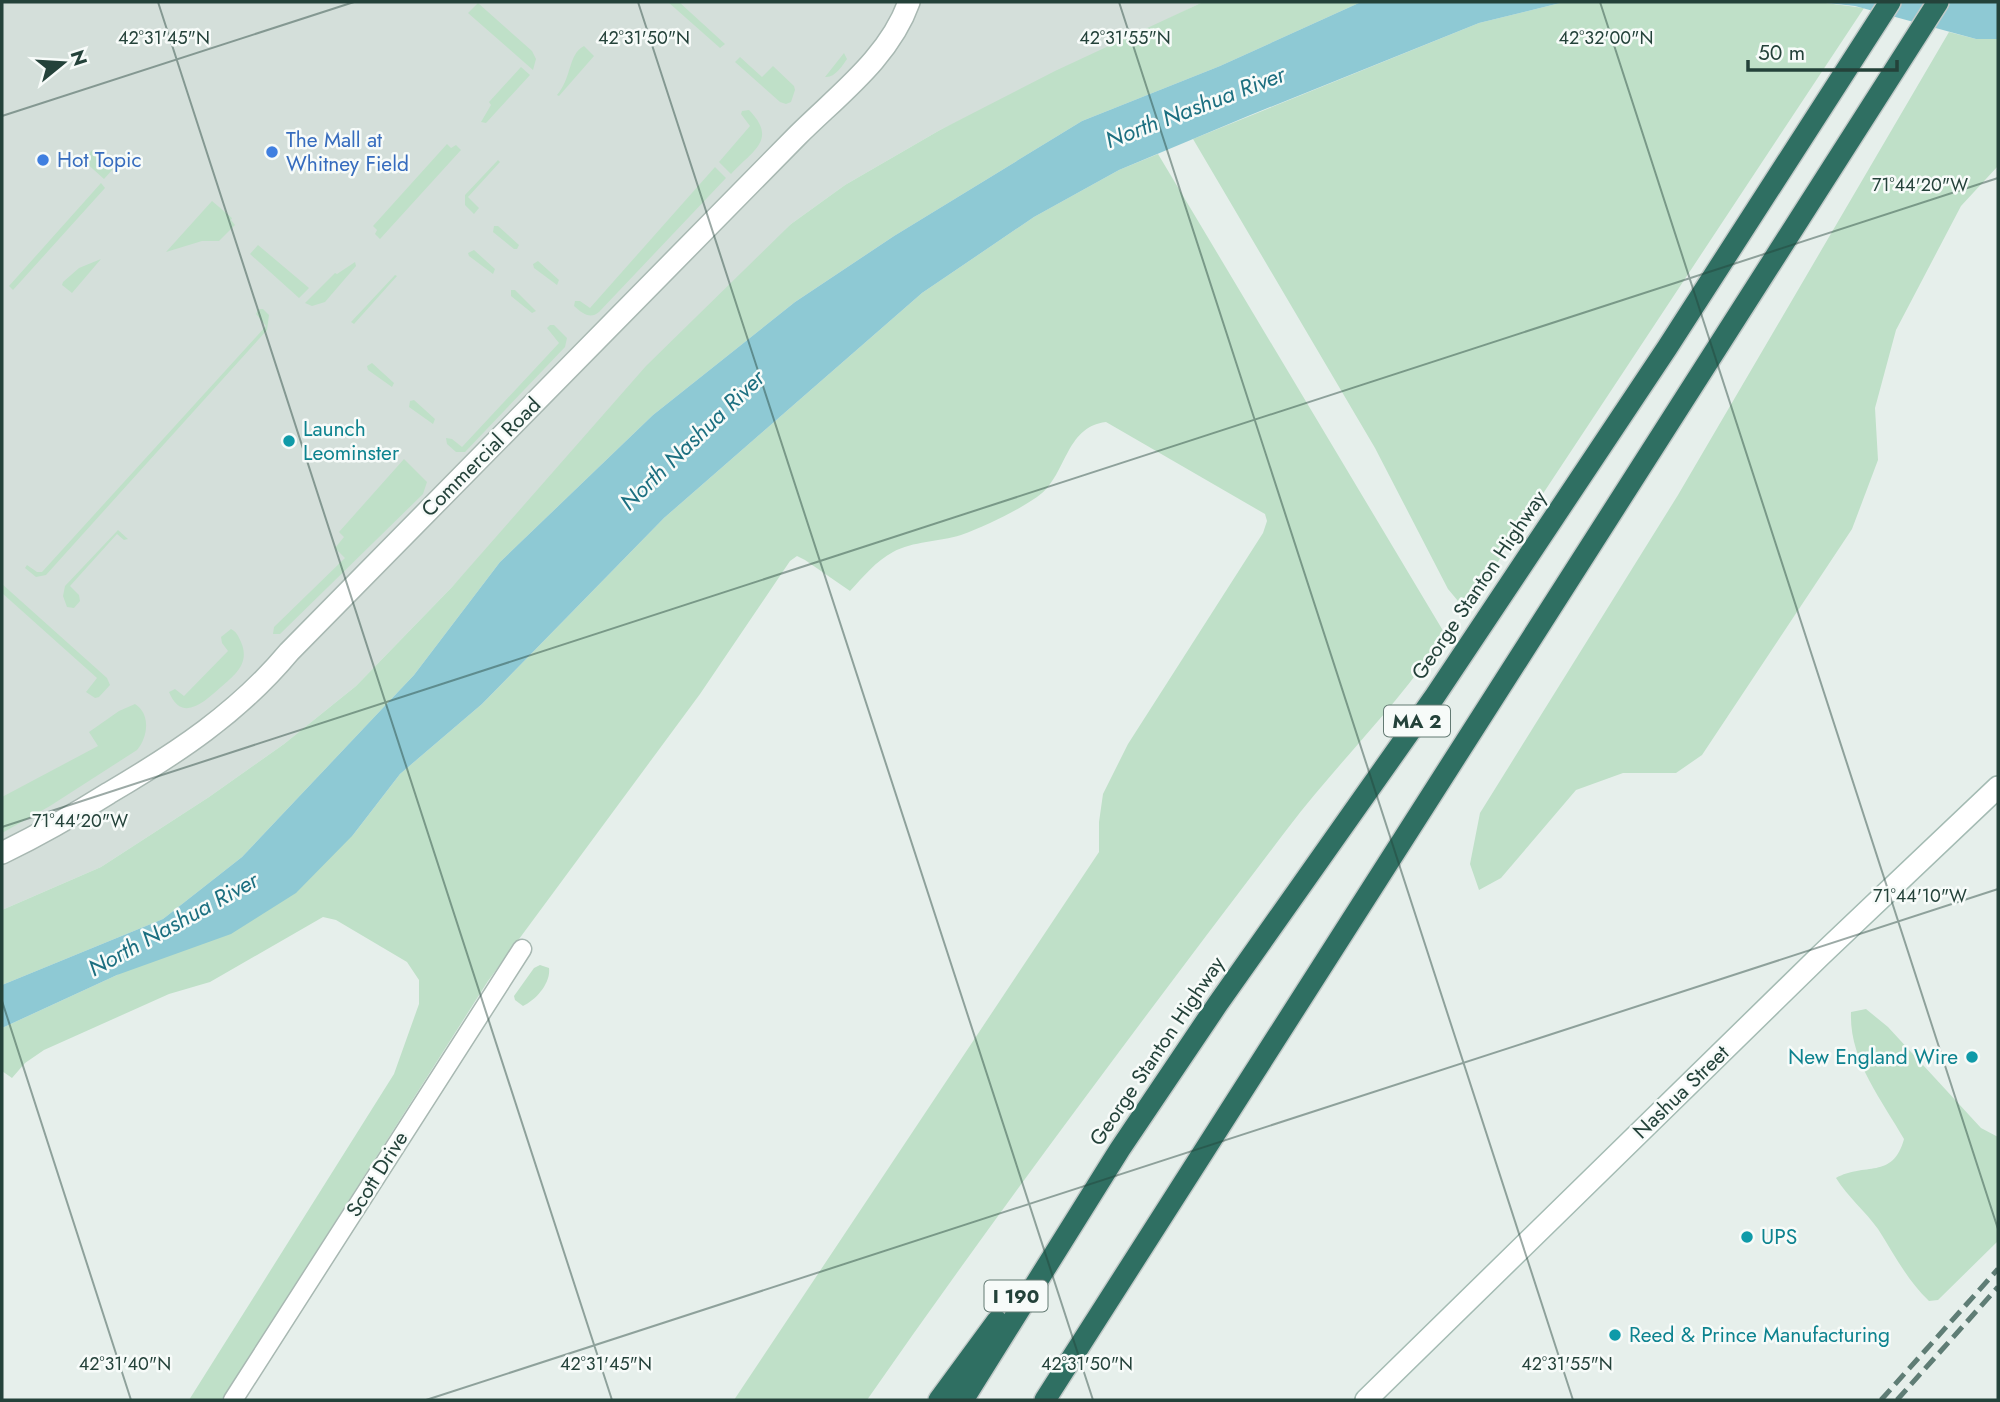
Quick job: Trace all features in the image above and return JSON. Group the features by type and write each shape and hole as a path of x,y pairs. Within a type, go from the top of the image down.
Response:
{"highway":[{"name":"George Stanton Highway","path":"963,1400 1092,1192 1217,1005 1443,684 1675,337 1890,2"},
{"name":"MA 2","path":"1045,1400 1938,2"},
{"name":"I 190","path":"939,1400 1092,1192"}],"street":[{"name":"Commercial Road","path":"2,853 38,836 162,761 233,710 259,687 337,604 797,136 873,63 891,39 909,2"},
{"name":"Nashua Street","path":"1366,1400 1820,956 1998,786"},
{"name":"Scott Drive","path":"233,1400 522,949"}],"shaded area":[{"name":"The Mall at Whitney Field","path":"2,2 1203,2 940,130 845,185 791,224 356,686 284,744 209,797 101,867 2,910"}],"green space":[{"path":"668,2 679,2 725,44 720,48"},
{"path":"1203,2 1361,2 1220,66 1082,121 894,236 795,302 653,415 500,562 414,675 242,857 163,919 2,985 2,910 101,867 209,797 284,744 356,686 452,587 646,366 791,224 845,185 940,130 1055,71"},
{"path":"1564,2 1818,2 1864,8 1470,604 1463,607 1448,589 1375,448 1193,139 1479,23"},
{"path":"478,3 532,51 536,59 533,70 468,13"},
{"path":"1949,32 1976,39 1998,39 1998,166 1961,206 1896,330 1875,408 1878,460 1852,529 1702,755 1676,773 1623,773 1576,790 1501,878 1479,890 1470,864 1480,813 1678,495"},
{"path":"584,46 594,56 559,96 557,95 575,55"},
{"path":"844,53 847,59 840,68 832,76 825,77"},
{"path":"740,57 762,77 773,66 794,86 791,102 780,102 735,62"},
{"path":"521,67 530,75 486,123 481,122 491,105 489,102"},
{"path":"749,110 762,129 762,137 754,151 731,174 719,162 750,126 741,114 742,111"},
{"path":"447,144 451,148 456,145 461,150 380,239 373,226"},
{"path":"92,150 113,169 104,179 83,160"},
{"path":"1158,154 1445,634 1409,684 1288,828 1181,969 1022,1183 867,1400 734,1400 1099,852 1103,794 1128,744 1263,533 1267,521 1265,514 1106,422 1092,426 1082,433 1055,478 1037,497 971,531 893,552 875,565 850,591 797,556 790,561 700,694 488,981 222,1400 189,1400 394,1074 419,1004 419,980 407,962 336,920 323,917 210,982 169,994 44,1050 25,1063 12,1078 2,1071 2,1028 117,975 353,835 400,774 482,704 664,518 922,293 1034,217 1119,170"},
{"path":"498,160 500,162 468,197 479,208 474,214 465,205 465,195"},
{"path":"715,167 726,178 599,312 589,315 574,306 575,301 580,301 590,308"},
{"path":"101,183 105,188 13,290 9,286"},
{"path":"212,201 232,218 235,225 219,241 202,241 166,252"},
{"path":"494,226 498,226 519,245 517,249 493,232"},
{"path":"258,245 309,288 299,298 250,254"},
{"path":"474,250 495,269 493,274 469,256 468,253"},
{"path":"101,259 72,293 62,285 79,268"},
{"path":"538,261 559,280 557,285 534,268 533,264"},
{"path":"355,262 356,266 325,302 312,306 305,303 335,273"},
{"path":"395,275 397,276 354,324 351,322"},
{"path":"511,290 515,290 536,311 532,313 511,296"},
{"path":"259,309 269,315 267,330 46,575 36,577 25,568 27,565 37,572 42,572 266,326 256,314"},
{"path":"554,325 567,338 565,347 465,452 456,452 447,444 446,438 462,447 559,343 547,328"},
{"path":"372,363 394,383 392,387 368,370 367,366"},
{"path":"414,400 435,419 433,424 409,407 410,401"},
{"path":"404,459 427,482 423,494 280,634 273,634 274,627 345,558 335,548 344,537 339,532"},
{"path":"118,530 128,539 124,540 117,534 70,586 79,595 80,601 74,608 67,607 63,596 65,586"},
{"path":"2,584 107,678 110,685 99,697 95,698 86,692 97,678 2,593"},
{"path":"231,629 237,634 243,649 240,668 201,703 194,707 180,707 169,692 175,689 184,696 228,651 221,637"},
{"path":"135,704 146,720 144,739 137,750 50,806 2,833 2,797 98,746 89,732 119,711"},
{"path":"540,965 549,968 548,979 533,1000 523,1006 514,996 534,968"},
{"path":"1866,1009 1888,1027 1981,1128 1998,1137 1998,1241 1938,1300 1929,1301 1914,1284 1878,1229 1836,1178 1885,1165 1899,1152 1904,1139 1868,1079 1855,1047 1851,1012"}],"water":[{"name":"North Nashua River","path":"1361,2 1564,2 1479,23 1248,116 1119,170 1034,217 922,293 664,518 482,704 400,774 353,835 296,893 231,934 117,975 2,1028 2,985 163,919 242,857 414,675 500,562 653,415 795,302 894,236 1082,121 1220,66"},
{"path":"1818,2 1998,2 1998,39 1976,39 1855,6"}],"railway":[{"path":"1881,1400 1998,1269"},
{"path":"1897,1400 1998,1287"}],"place":[{"name":"The Mall at Whitney Field","path":"272,152"},
{"name":"Hot Topic","path":"43,160"},
{"name":"Launch Leominster","path":"289,441"},
{"name":"New England Wire","path":"1972,1057"},
{"name":"UPS","path":"1747,1237"},
{"name":"Reed & Prince Manufacturing","path":"1615,1335"}]}
